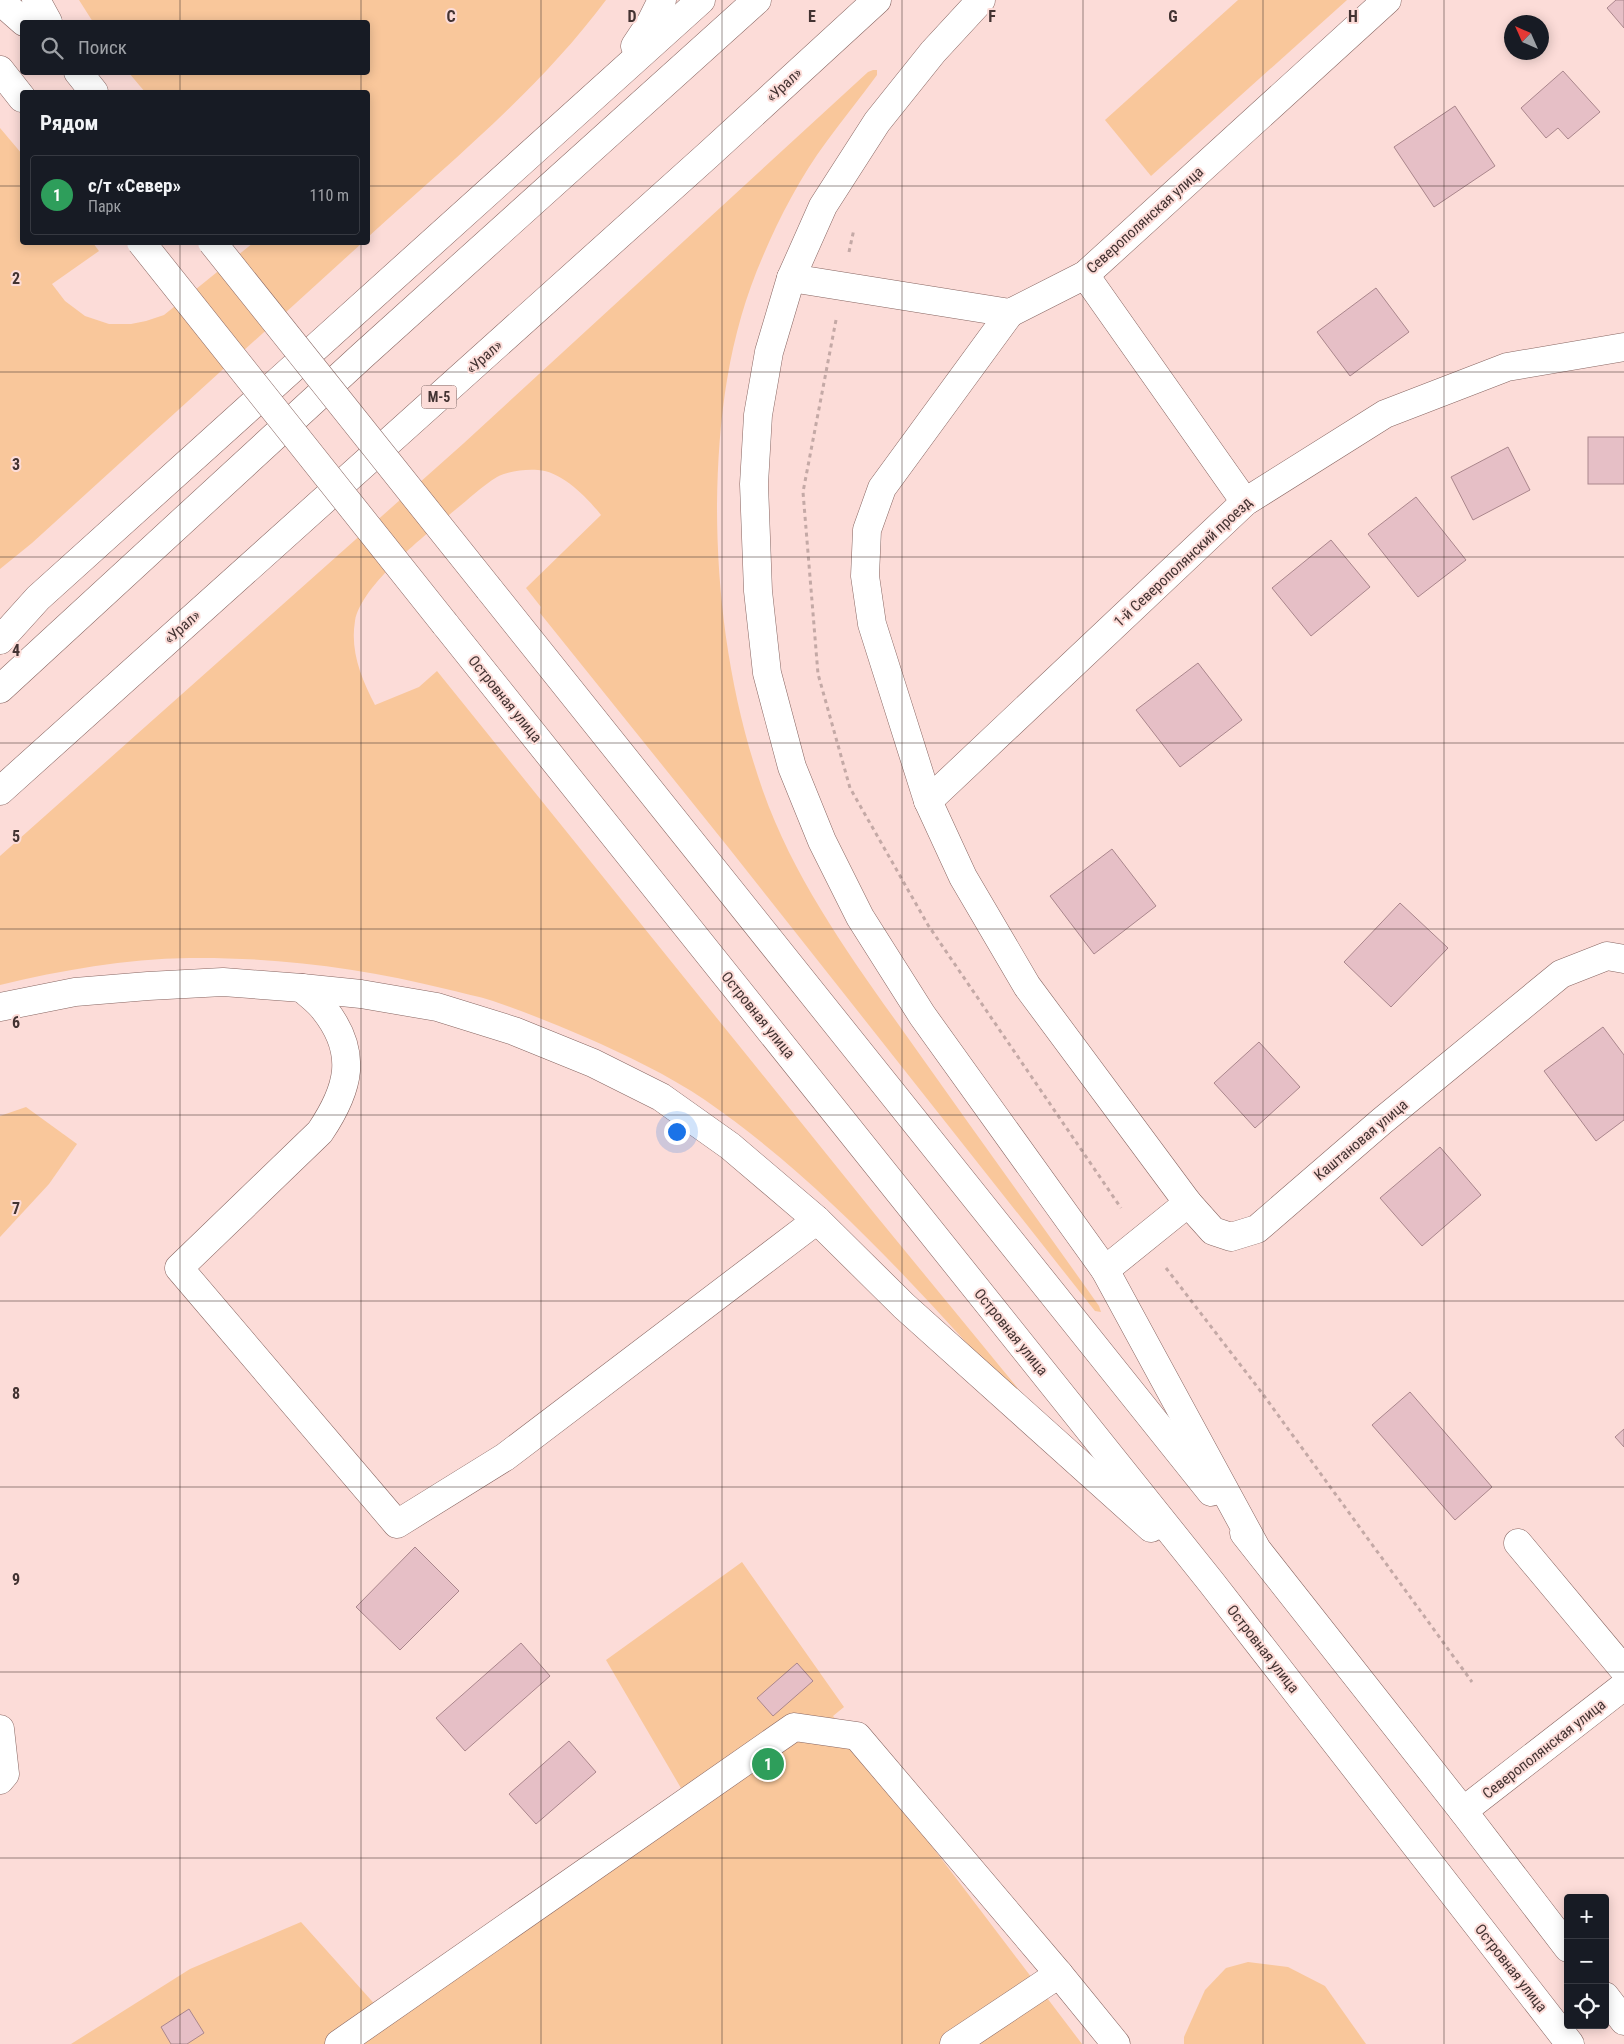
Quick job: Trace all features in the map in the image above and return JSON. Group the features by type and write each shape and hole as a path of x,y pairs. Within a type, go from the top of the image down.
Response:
{"main road":[{"path":"36,0 47,20"},
{"path":"609,82 652,22 662,0"},
{"path":"0,640 38,598 701,0"},
{"path":"0,688 370,349 757,0"},
{"name":"«Урал»","path":"0,791 708,155 877,0"},
{"path":"981,0 934,52 877,122 823,206 791,278 769,352 759,406 754,484 758,590 767,673 792,767 822,841 865,925 922,1015 1105,1270 1255,1546"},
{"name":"Северополянская улица","path":"1010,313 1085,275 1387,0"},
{"path":"0,1 22,20"},
{"path":"0,55 20,92"},
{"path":"0,70 20,94"},
{"path":"80,75 92,90"},
{"name":"Островная улица","path":"143,245 1211,1582 1570,2044"},
{"path":"214,245 1255,1546 1564,1943"},
{"path":"1085,275 1245,502"},
{"path":"791,278 1010,313"},
{"name":"Каштановая улица","path":"1010,313 882,488 867,530 865,576 872,624 928,801 963,877 1027,986 1188,1203 1213,1231 1231,1237 1257,1229 1382,1121 1561,974 1607,956 1624,959"},
{"name":"1-й Северополянский проезд","path":"928,801 1245,502 1385,414 1508,367 1624,348"},
{"path":"0,623 38,598"},
{"path":"0,1007 75,992 148,986 223,982 302,988 361,994 437,1007 514,1031 593,1063 668,1102 730,1146 817,1220 904,1306 1211,1582"},
{"path":"302,988 324,1008 340,1033 346,1061 345,1085 335,1111 320,1132 179,1268 397,1524 505,1457 817,1220"},
{"path":"1105,1270 1188,1203"},
{"path":"1518,1543 1624,1670"},
{"name":"Северополянская улица","path":"1463,1811 1624,1686"},
{"path":"339,2044 794,1727 857,1736 1116,2044"},
{"path":"0,1729 5,1774 0,1780"},
{"path":"954,2044 1059,1974"},
{"path":"1609,2001 1624,2021"}],"path":[{"path":"842,287 854,225"},
{"path":"1166,1268 1262,1393 1472,1682"}],"shaded area":[{"path":"79,0 606,0 580,33 523,95 462,153 370,235 370,90 143,90 131,75 370,75 370,20 92,20"},
{"path":"1238,0 1347,0 1151,176 1105,120"},
{"path":"877,70 877,75 817,154 784,211 751,286 733,347 723,410 717,506 723,614 734,686 742,722 763,791 793,861 812,894 852,959 1099,1306 1101,1312 1095,1311 728,847 540,613 541,607 526,588 601,515 581,493 564,480 547,471 522,470 501,475 491,481 413,546 382,576 369,592 360,607 355,621 355,654 365,685 375,705 419,687 437,671 874,1213 1061,1441 1058,1444 891,1262 802,1176 755,1137 691,1091 646,1066 585,1037 517,1009 475,996 383,975 318,965 254,959 189,958 117,963 70,970 0,985 0,856 464,443 868,72"},
{"path":"0,128 20,152 20,245 94,245 99,251 52,284 65,301 85,316 109,324 131,324 164,315 251,245 360,245 32,543 0,569"},
{"path":"26,1107 77,1144 49,1184 0,1237 0,1116"},
{"path":"742,1562 844,1707 833,1716 1082,2044 71,2044 190,1969 301,1922 388,2019 695,1812 606,1660"},
{"path":"1248,1962 1288,1967 1325,1986 1366,2044 1184,2044 1184,2037 1205,1990 1226,1968"}],"building":[{"path":"1616,0 1624,0 1624,28 1607,8"},
{"path":"1563,71 1600,112 1568,139 1558,128 1546,138 1521,108"},
{"path":"1455,106 1495,166 1434,207 1394,147"},
{"path":"1376,288 1409,332 1350,376 1317,332"},
{"path":"1588,437 1624,437 1624,484 1588,484"},
{"path":"1508,447 1530,490 1473,520 1451,477"},
{"path":"1416,497 1466,560 1418,597 1368,534"},
{"path":"1331,540 1370,587 1311,636 1272,588"},
{"path":"1198,663 1242,720 1180,767 1136,710"},
{"path":"1112,849 1156,906 1094,954 1050,896"},
{"path":"1400,903 1448,948 1391,1007 1344,962"},
{"path":"1603,1027 1624,1055 1624,1120 1596,1141 1544,1071"},
{"path":"1259,1042 1300,1087 1255,1128 1214,1083"},
{"path":"1440,1147 1481,1195 1422,1246 1380,1198"},
{"path":"1410,1392 1492,1487 1455,1520 1372,1425"},
{"path":"1624,1429 1624,1447 1615,1437"},
{"path":"415,1547 459,1591 400,1650 356,1607"},
{"path":"521,1643 550,1676 465,1751 436,1718"},
{"path":"797,1663 813,1681 773,1716 757,1698"},
{"path":"569,1741 596,1772 536,1824 509,1794"},
{"path":"189,2009 204,2033 187,2044 171,2044 161,2027"}],"place":[{"name":"с/т «Север»","path":"768,1764"}]}
